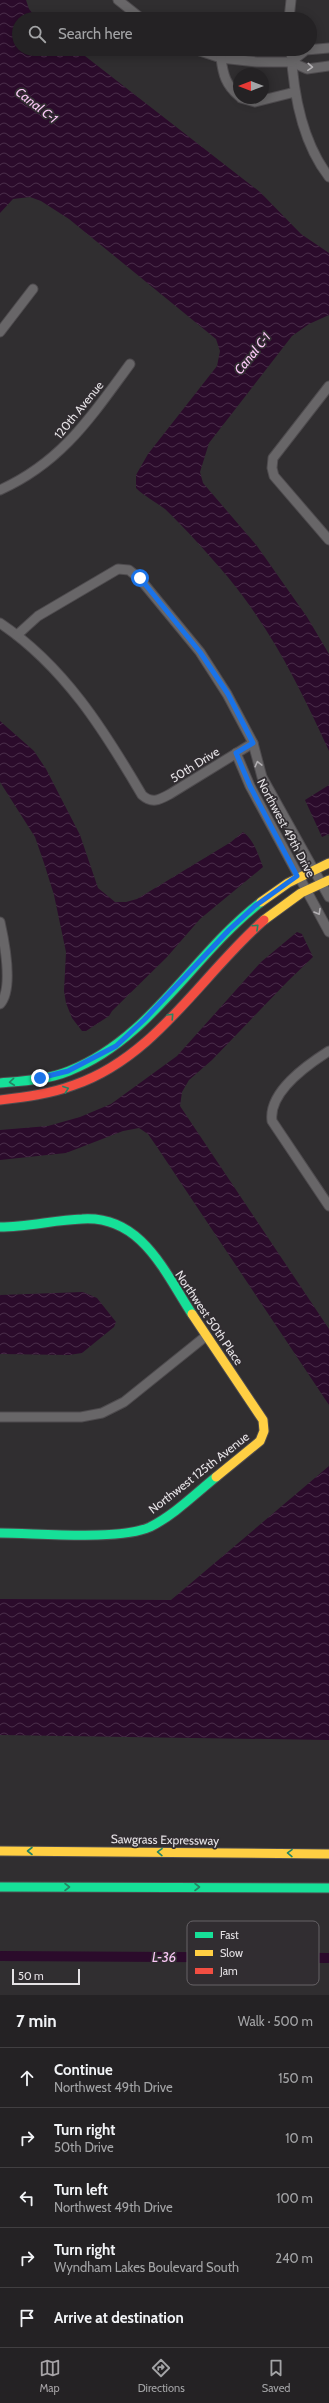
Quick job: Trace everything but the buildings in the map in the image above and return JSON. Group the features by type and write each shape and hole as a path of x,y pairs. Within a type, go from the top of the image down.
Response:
{"main road":[{"path":"0,1083 68,1071 116,1046 144,1020 229,930 255,906 297,876 329,863"},
{"path":"0,1100 22,1099 59,1092 88,1081 110,1069 135,1052 156,1033 261,922 306,891 325,882"},
{"name":"Northwest 50th Place","path":"0,1227 34,1225 89,1217 108,1219 124,1225 136,1233 146,1245 263,1420 264,1431"},
{"name":"Northwest 125th Avenue","path":"0,1533 117,1534 149,1527 170,1514 260,1441 264,1431"},
{"name":"Sawgrass Expressway","path":"0,1851 329,1854"},
{"path":"0,1887 329,1888"}],"street":[{"path":"118,0 133,12"},
{"path":"290,12 291,0"},
{"path":"317,49 329,48"},
{"path":"214,56 257,62 291,62 307,69 329,66"},
{"path":"291,56 295,92 318,160 329,176"},
{"path":"291,62 298,56"},
{"path":"220,58 223,76 230,89 233,91"},
{"path":"269,98 295,92"},
{"path":"0,332 33,289"},
{"name":"120th Avenue","path":"0,490 36,471 77,435 130,364"},
{"path":"329,386 273,458 272,468 274,476 329,540"},
{"name":"Northwest 49th Drive","path":"18,634 38,616 118,569 129,570 140,578 200,652 228,694 253,743 262,777 314,869 325,882 329,896"},
{"path":"0,623 18,634"},
{"name":"50th Drive","path":"18,634 66,681 101,728 142,795 147,800 156,801 170,794 253,743"},
{"name":"Northwest 49th Drive","path":"236,753 250,786 297,876 329,932"},
{"path":"0,922 6,949 7,985 1,1003"},
{"path":"329,1051 306,1065 275,1099 270,1110 272,1121 329,1206"},
{"path":"0,1417 81,1418 102,1413 124,1402 206,1336"}],"water":[{"name":"Canal C-1","path":"0,0 26,0 31,12 12,12 12,56 85,56 260,192 301,234 329,253 329,315 309,324 292,336 209,443 200,472 203,483 257,546 307,617 329,654 329,751 284,660 272,639 243,597 213,560 172,516 165,509 136,488 136,475 148,454 217,366 220,351 216,339 69,219 41,201 30,197 13,199 0,213"},
{"path":"0,721 34,751 46,769 80,835 98,888 115,902 126,902 137,899 231,842 243,832 253,843 263,867 200,919 167,957 112,1011 109,1016 86,1031 82,1031 72,1018 66,1003 64,991 66,952 54,895 44,863 35,837 0,782"},
{"path":"329,785 329,834 322,837 305,800"},
{"path":"297,932 302,934 313,957 212,1060 189,1080 182,1092 180,1106 329,1329 329,1405 148,1134 139,1128 123,1131 66,1153 0,1160 0,1130 48,1126 80,1117 111,1104 177,1056 261,962"},
{"path":"83,1292 97,1298 116,1322 114,1327 82,1353 69,1355 0,1354 0,1295"},
{"path":"329,1466 329,1740 0,1735 0,1599 171,1600"}],"waterway":[{"name":"L-36","path":"0,1956 187,1957"},
{"name":"L-36","path":"319,1958 329,1958"}],"traffic: fast":[{"path":"0,1083 35,1080 61,1074 98,1057 124,1038 148,1017 214,946 261,902"},
{"path":"0,1227 82,1219 103,1220 120,1226 135,1236 149,1249 171,1280 192,1314"},
{"path":"0,1533 99,1535 136,1531 150,1527 167,1517 216,1477"},
{"path":"0,1887 329,1888"}],"traffic: slow":[{"path":"261,902 288,883 329,863"},
{"path":"264,920 301,893 329,880"},
{"path":"192,1314 263,1420 264,1431 260,1441 216,1477"},
{"path":"0,1851 329,1854"}],"traffic: jam":[{"path":"0,1100 47,1093 74,1085 103,1072 130,1055 154,1035 241,941 264,920"}],"route":[{"path":"40,1078 68,1071 116,1046 144,1020 229,930 255,906 297,876 250,786 236,753 253,743 228,694 200,652 140,578"}]}
